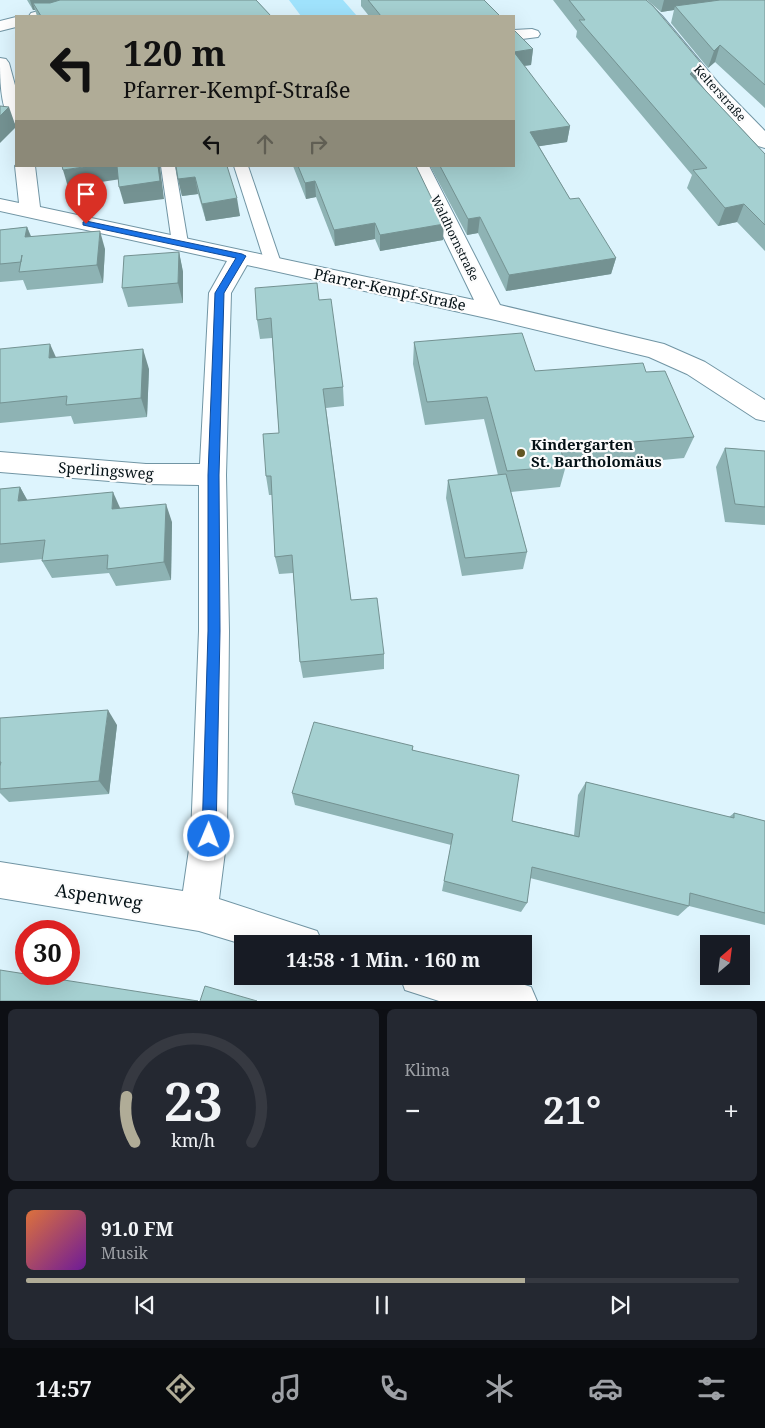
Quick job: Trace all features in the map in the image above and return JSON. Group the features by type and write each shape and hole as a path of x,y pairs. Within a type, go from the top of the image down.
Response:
{"street":[{"path":"41,15 97,0"},
{"name":"Kelterstraße","path":"636,0 656,19 714,89 765,142"},
{"path":"656,19 674,17"},
{"path":"0,26 15,22"},
{"path":"515,35 532,34"},
{"path":"0,63 11,84 15,111"},
{"path":"25,167 30,212"},
{"name":"Waldhornstraße","path":"419,167 491,311"},
{"name":"Pfarrer-Kempf-Straße","path":"0,205 491,311 656,350 696,368 765,412"},
{"path":"199,912 209,836 214,631 213,475 220,293 242,256"},
{"name":"Sperlingsweg","path":"0,462 146,474 213,475"},
{"name":"Aspenweg","path":"0,880 199,912 274,935"},
{"path":"456,985 517,1000"}],"lane":[{"path":"168,167 180,244"},
{"path":"241,167 272,263"}],"shaded area":[{"path":"289,0 343,0 356,15 300,15"}],"building":[{"path":"60,0 256,0 270,15 40,15 33,3 50,3"},
{"path":"368,0 484,0 499,15 380,15"},
{"path":"569,0 646,0 653,6 701,63 690,74 765,154 765,225 744,204 725,208 693,170 707,168 579,20 585,20"},
{"path":"720,0 765,0 765,85 720,45 714,51 675,6"},
{"path":"515,31 533,49 515,52"},
{"path":"515,53 570,126 530,132 570,199 579,198 616,258 509,275 480,217 468,219 441,167 515,167"},
{"path":"0,106 9,107 0,116"},
{"path":"62,167 83,167 63,170"},
{"path":"117,167 158,167 160,181 119,187"},
{"path":"176,167 227,167 237,198 202,204 195,177 178,179"},
{"path":"298,167 416,167 444,224 380,235 375,223 334,230 315,181 305,183"},
{"path":"27,227 25,237 100,231 97,265 19,272 21,262 0,264 0,230"},
{"path":"179,252 178,283 122,288 124,256"},
{"path":"317,283 319,300 331,299 343,387 323,389 351,600 377,598 384,654 300,662 292,555 275,557 271,476 266,476 263,434 279,433 271,318 257,320 255,288"},
{"path":"522,333 535,371 643,363 646,372 665,371 694,437 560,448 566,466 507,471 487,397 427,402 414,342"},
{"path":"50,344 49,358 143,349 141,398 66,405 67,396 0,403 0,349"},
{"path":"725,448 765,451 765,507 735,504"},
{"path":"506,474 527,552 465,558 448,480"},
{"path":"20,487 18,501 113,492 112,509 166,504 164,562 107,569 108,555 42,561 45,540 0,544 0,489"},
{"path":"108,710 99,781 0,789 0,718"},
{"path":"314,722 413,746 412,750 519,775 512,821 579,837 586,782 734,818 734,813 765,821 765,913 690,893 689,906 532,867 527,903 444,881 453,834 292,793"},
{"path":"0,970 15,972 15,985 80,985 80,983 198,1001 0,1001"},
{"path":"205,986 257,1001 200,1001"}],"place":[{"name":"Kindergarten St. Bartholomäus","path":"521,453"}],"route":[{"path":"86,224 242,256 220,293 213,475 214,631 209,836"}]}
